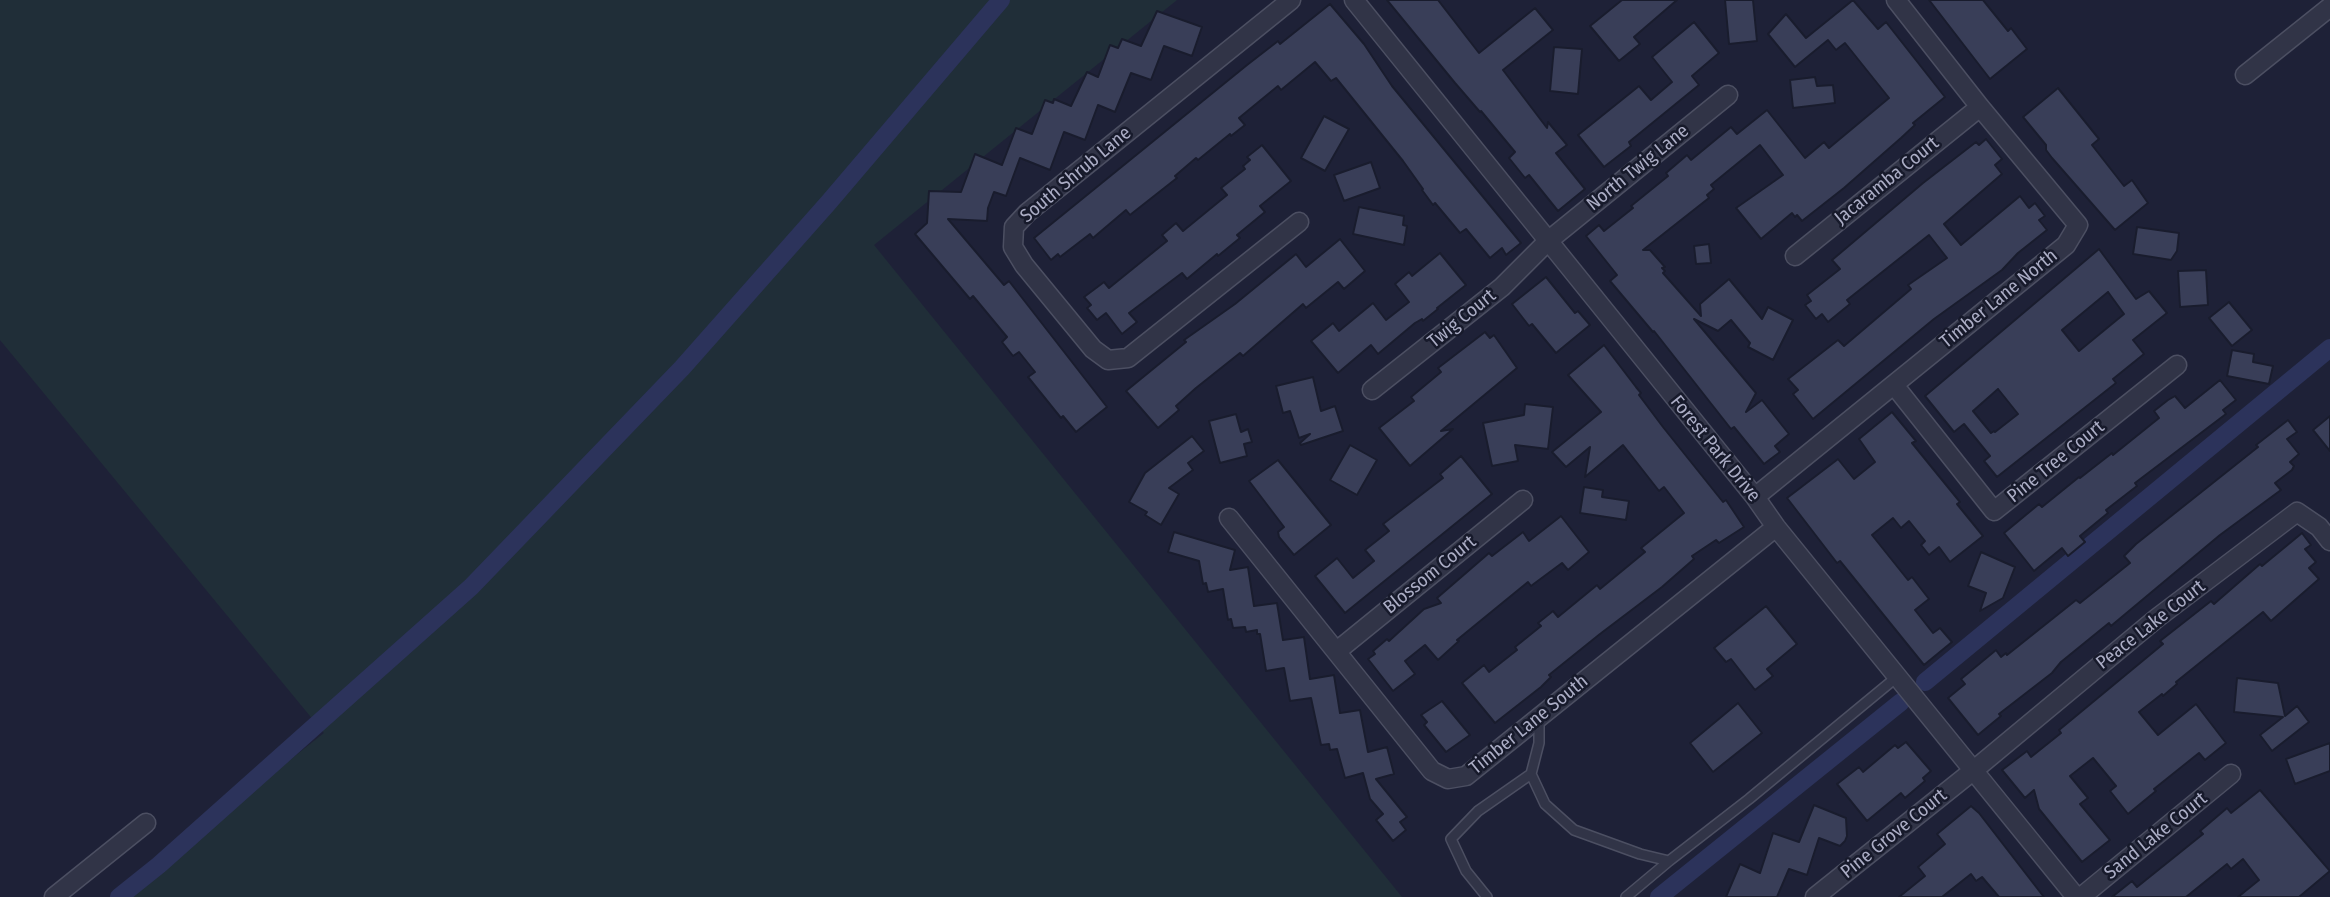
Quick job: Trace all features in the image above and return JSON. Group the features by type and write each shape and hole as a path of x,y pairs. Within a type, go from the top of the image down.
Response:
{"street":[{"name":"South Shrub Lane","path":"1291,0 1027,213 1014,227 1013,247 1024,265 1093,349 1108,360 1128,358 1298,222"},
{"name":"Forest Park Drive","path":"1354,0 1755,497 1776,527 2079,897"},
{"name":"Timber Lane North","path":"1755,497 2066,245 2078,225 1896,0"},
{"path":"2245,75 2330,7"},
{"name":"North Twig Lane","path":"1548,241 1728,95"},
{"name":"Jacaramba Court","path":"1795,256 1980,107"},
{"name":"Twig Court","path":"1372,390 1502,287 1548,241"},
{"name":"Pine Tree Court","path":"1894,386 1994,511 2177,365"},
{"name":"Blossom Court","path":"1337,651 1523,500"},
{"name":"Peace Lake Court","path":"1974,770 2157,618 2297,512 2319,527 2330,541"},
{"name":"Timber Lane South","path":"1228,518 1432,771 1448,779 1466,776 1776,527"},
{"name":"Pine Grove Court","path":"1815,897 1974,770"},
{"name":"Sand Lake Court","path":"2079,897 2231,775"},
{"path":"54,897 146,822"}],"lane":[{"path":"1626,897 1898,676"},
{"path":"1539,717 1539,743 1531,774 1545,804 1574,830 1640,854 1669,861"},
{"path":"1487,897 1466,870 1451,839 1478,811 1531,774"}],"shaded area":[{"path":"0,0 1177,0 874,245 1402,897 117,897 324,733 0,340"}],"building":[{"path":"1387,0 1438,0 1479,53 1535,8 1553,30 1503,70 1547,128 1548,122 1567,145 1556,153 1585,189 1558,211 1529,175 1525,178 1509,158 1515,152"},
{"path":"1622,0 1677,0 1634,37 1640,44 1619,61 1590,26"},
{"path":"1725,0 1753,0 1757,41 1729,44"},
{"path":"1853,0 1878,29 1886,22 1945,97 1913,123 1915,125 1844,188 1802,221 1792,213 1761,239 1736,208 1783,175 1760,145 1711,185 1714,189 1707,195 1709,198 1643,250 1650,250 1665,267 1662,268 1665,271 1663,273 1701,316 1700,304 1729,279 1762,319 1768,307 1793,320 1773,360 1748,347 1750,343 1731,320 1718,331 1694,319 1756,393 1746,412 1762,400 1789,434 1775,446 1780,452 1764,464 1734,427 1731,429 1654,331 1610,281 1617,275 1586,236 1599,225 1604,231 1633,208 1631,206 1668,176 1666,173 1687,155 1691,160 1731,127 1737,134 1767,110 1805,158 1824,142 1829,148 1889,98 1845,43 1836,50 1828,40 1795,67 1768,34 1786,14 1806,38"},
{"path":"1929,0 1983,0 2008,31 2011,28 2027,49 1990,79"},
{"path":"1330,4 1364,44 1392,86 1521,243 1506,255 1502,248 1490,258 1466,229 1460,233 1435,203 1433,205 1403,161 1336,78 1331,81 1315,62 1281,90 1278,86 1239,118 1245,125 1198,160 1196,158 1175,176 1177,178 1130,215 1126,210 1093,238 1090,234 1060,257 1058,254 1051,260 1034,238 1247,65 1278,41 1280,44"},
{"path":"1157,11 1202,27 1192,56 1164,46 1151,80 1131,73 1115,112 1098,105 1085,140 1064,132 1050,170 1020,158 1006,196 994,192 987,221 948,219 1004,285 1009,281 1107,407 1076,432 1028,377 1035,372 1019,352 1013,356 1002,342 1007,337 973,296 970,299 915,234 927,223 929,191 961,192 975,154 1002,165 1016,128 1032,134 1045,100 1053,103 1054,99 1071,106 1087,72 1098,77 1110,45 1118,48 1122,39 1141,46"},
{"path":"1694,22 1719,53 1692,76 1699,85 1629,142 1631,146 1604,167 1578,135 1639,86 1651,100 1672,82 1652,57"},
{"path":"1554,47 1582,49 1578,94 1550,91"},
{"path":"1815,77 1817,86 1833,85 1835,103 1793,108 1790,80"},
{"path":"2058,88 2099,139 2092,145 2124,186 2132,180 2148,203 2115,230 2052,158 2046,145 2023,117"},
{"path":"1324,116 1349,129 1325,171 1301,158"},
{"path":"1986,139 2002,159 1995,165 2002,174 1944,224 1961,245 2020,196 2029,208 2035,203 2045,216 2039,220 2047,230 2002,270 1934,319 1813,419 1793,394 1798,390 1788,379 1838,340 1844,346 1911,289 1908,285 1947,258 1929,235 1847,300 1850,304 1828,322 1822,314 1816,319 1805,305 1811,301 1807,295 1840,269 1832,260 1923,183 1976,142 1979,145"},
{"path":"1262,145 1291,181 1260,206 1265,212 1237,235 1240,238 1218,256 1217,254 1187,279 1182,273 1129,313 1137,322 1122,334 1106,313 1097,320 1087,308 1091,305 1084,297 1104,282 1109,288 1167,241 1162,235 1176,223 1183,231 1227,195 1221,188 1245,169 1243,166 1250,160 1247,157"},
{"path":"1371,162 1380,188 1344,201 1334,175"},
{"path":"1359,207 1404,216 1403,225 1407,226 1404,245 1353,234"},
{"path":"2137,227 2179,233 2177,251 2171,260 2133,254"},
{"path":"1340,239 1365,271 1344,289 1338,282 1306,308 1303,304 1243,356 1240,353 1196,388 1176,406 1179,410 1158,428 1126,391 1186,342 1184,340 1235,304 1296,254 1306,267"},
{"path":"1709,244 1711,263 1696,264 1694,246"},
{"path":"2099,249 2136,299 2149,291 2167,313 2133,340 2144,354 2113,379 2116,383 1997,477 1984,461 1990,456 1964,424 1954,432 1925,396","holes":["2108,292 2124,314 2079,351 2062,330","1998,389 2018,414 1991,433 1973,411"]},
{"path":"1440,253 1466,285 1378,354 1371,345 1338,373 1311,341 1333,323 1339,331 1373,303 1386,320 1409,302 1395,284 1409,272 1412,276"},
{"path":"2206,270 2208,305 2180,307 2178,271"},
{"path":"1546,277 1575,313 1578,311 1590,325 1556,353 1512,304"},
{"path":"2229,302 2252,330 2232,346 2209,318"},
{"path":"1485,332 1490,338 1494,335 1517,368 1441,431 1453,429 1410,466 1379,428 1414,401 1411,397 1441,372 1438,368"},
{"path":"1604,345 1663,427 1723,502 1726,500 1744,527 1719,543 1716,540 1692,556 1694,559 1662,587 1549,675 1551,677 1541,687 1495,723 1462,683 1484,665 1489,672 1517,650 1515,647 1541,626 1538,623 1553,611 1558,617 1597,585 1600,589 1645,552 1641,548 1684,513 1664,487 1659,491 1623,445 1585,477 1590,447 1566,467 1552,452 1601,412 1568,375"},
{"path":"2232,350 2254,354 2253,362 2273,366 2269,384 2227,376"},
{"path":"1313,377 1321,411 1335,406 1343,431 1301,445 1310,434 1299,438 1290,411 1283,413 1276,386"},
{"path":"2220,380 2236,400 2223,410 2226,414 2135,483 2137,486 2106,510 2108,513 2080,536 2085,542 2068,556 2062,548 2034,571 2004,533 2039,504 2042,507 2159,418 2154,411 2168,400 2175,396 2185,408"},
{"path":"1525,404 1553,407 1548,449 1515,445 1518,461 1492,466 1483,423 1524,415"},
{"path":"1892,412 1916,441 1912,443 1960,502 1957,504 1983,536 1950,562 1939,547 1929,555 1921,545 1925,541 1909,521 1901,528 1893,518 1872,535 1908,580 1912,577 1929,599 1915,610 1933,633 1940,628 1952,642 1924,665 1840,561 1837,563 1787,498 1838,459 1854,479 1875,462 1859,439"},
{"path":"1236,414 1241,432 1248,429 1252,442 1244,444 1247,456 1220,463 1209,421"},
{"path":"2330,416 2330,451 2313,430"},
{"path":"2288,420 2297,432 2287,439 2299,454 2290,462 2294,466 2292,470 2275,483 2281,490 2220,535 2111,626 2109,623 2061,662 2052,673 1999,714 2001,716 1978,735 1948,698 1965,684 1961,679 1996,650 2001,657 2006,653 2007,655 2076,600 2080,603 2130,563 2124,556 2136,544"},
{"path":"1192,436 1204,451 1188,463 1193,470 1169,488 1179,494 1161,525 1145,515 1147,512 1129,502 1145,473"},
{"path":"1350,445 1377,460 1357,495 1330,480"},
{"path":"1461,456 1492,494 1345,613 1315,576 1337,558 1353,578 1374,561 1365,550 1389,531 1383,524 1443,478 1440,474"},
{"path":"1278,460 1331,525 1294,555 1279,537 1278,532 1284,527 1249,481"},
{"path":"1584,487 1603,490 1602,497 1629,501 1626,520 1580,513"},
{"path":"1561,516 1589,552 1568,570 1562,563 1531,586 1528,582 1457,640 1459,641 1438,660 1425,645 1405,661 1415,674 1393,691 1368,659 1375,654 1373,651 1387,639 1389,641 1424,609 1441,603 1437,598 1489,553 1492,556 1523,532 1529,541"},
{"path":"1174,532 1235,550 1230,570 1248,567 1254,606 1277,603 1283,640 1304,637 1310,679 1334,675 1340,713 1360,710 1368,752 1387,747 1394,774 1376,779 1407,817 1400,822 1406,830 1393,841 1376,820 1383,814 1370,799 1363,773 1345,778 1337,749 1330,750 1329,744 1321,745 1311,698 1290,701 1284,668 1266,671 1257,630 1246,632 1245,627 1233,628 1231,619 1228,620 1223,589 1208,592 1206,583 1203,584 1199,561 1168,552"},
{"path":"2302,533 2311,545 2305,549 2316,562 2309,568 2319,579 2271,621 2263,612 2176,682 2163,696 2162,694 2139,712 2158,735 2196,704 2226,743 2205,760 2199,753 2128,814 2110,791 2116,786 2093,758 2070,776 2088,798 2080,804 2110,840 2082,862 2039,809 2034,790 2025,798 2002,770 2027,751 2031,757 2061,733 2059,730 2163,644 2160,641 2211,601 2214,604 2260,564 2262,566"},
{"path":"1981,552 2015,567 2003,598 1980,611 1986,593 1968,586"},
{"path":"1766,606 1797,644 1767,669 1773,676 1755,690 1731,659 1726,662 1714,648"},
{"path":"2237,678 2278,683 2285,716 2297,706 2309,722 2272,751 2260,735 2283,717 2234,712"},
{"path":"1442,701 1470,735 1446,752 1424,725 1427,722 1421,715"},
{"path":"1738,703 1762,733 1713,772 1690,743"},
{"path":"1906,742 1931,771 1923,778 1925,781 1905,798 1901,793 1867,821 1837,784 1859,767 1863,772 1895,745 1898,748"},
{"path":"2330,743 2330,771 2295,784 2286,759"},
{"path":"2260,790 2330,871 2299,897 2238,897 2259,880 2243,859 2231,869 2227,864 2186,897 2112,897 2132,881 2137,887 2203,834 2200,831 2227,808 2231,813"},
{"path":"1814,805 1846,818 1845,841 1840,846 1819,838 1807,875 1789,869 1777,897 1726,897 1740,864 1760,873 1773,833 1799,842"},
{"path":"1971,806 2044,897 1999,897 1982,877 1976,881 1971,874 1942,897 1899,897 1925,876 1918,867 1945,844 1937,834"}],"waterway":[{"path":"119,897 159,865 471,587 682,368 829,202 1001,0"},
{"path":"1925,682 2330,348"},
{"path":"1659,897 1901,702"}]}
